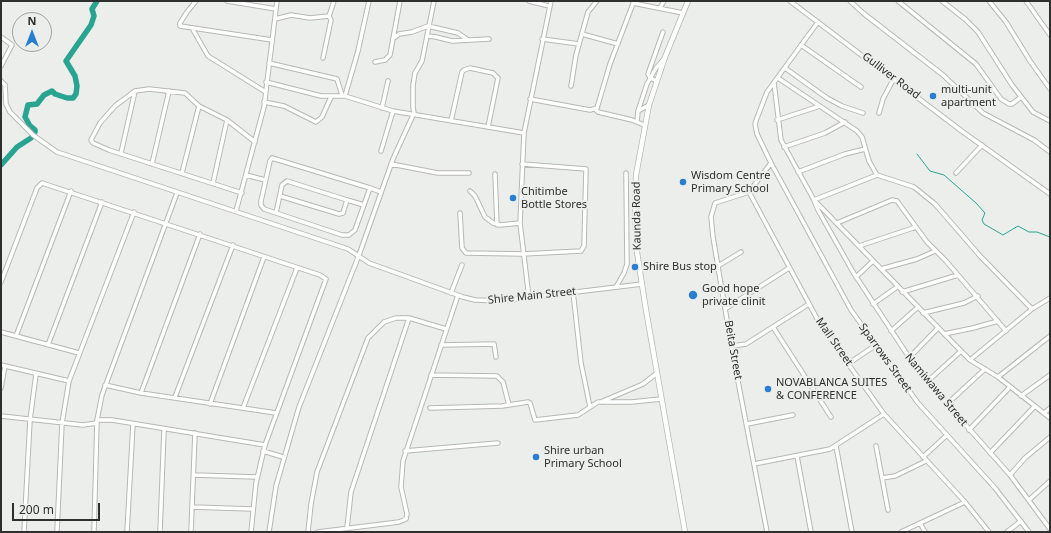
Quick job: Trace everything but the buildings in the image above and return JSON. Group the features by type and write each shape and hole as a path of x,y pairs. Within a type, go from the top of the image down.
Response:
{"main road":[{"name":"Kaunda Road","path":"685,532 642,284 635,209 636,175 649,104 665,57 688,1"}],"street":[{"path":"196,1 180,23 182,26 272,40"},
{"path":"227,1 276,9"},
{"path":"236,211 242,193 264,102 264,91 277,1"},
{"path":"323,58 331,20 329,16 334,1"},
{"path":"343,95 358,51 369,1"},
{"path":"375,62 388,58 394,38 400,1"},
{"path":"269,532 274,493 283,457 299,407 359,255 391,164 414,113 412,107 412,85 415,73 422,61 434,1"},
{"path":"528,1 549,6"},
{"path":"529,298 520,223 524,133 542,39 551,1"},
{"path":"571,86 576,55 589,9 597,1"},
{"path":"660,8 664,1"},
{"name":"Gulliver Road","path":"790,1 1050,194"},
{"path":"850,1 863,13 943,75 983,113 1034,140 1050,152"},
{"path":"898,1 976,64 1001,99 1009,104 1012,104 1021,97"},
{"path":"942,1 965,19 978,32 1021,97 1035,114 1050,121"},
{"path":"989,1 1006,22 1030,61 1038,70 1050,89"},
{"path":"1026,1 1050,35"},
{"path":"595,109 599,103 607,73 634,2 683,13"},
{"path":"275,19 291,15 310,18 329,16"},
{"name":"Sparrows Street","path":"818,22 765,96 756,124 757,134 847,304 918,403 996,488 1029,532"},
{"path":"394,38 399,34 412,32 428,26 458,33 468,40"},
{"path":"192,28 208,56 264,91"},
{"path":"650,78 648,74 663,32"},
{"path":"582,34 618,44"},
{"path":"427,36 452,41 489,39"},
{"path":"1,37 12,45 1,66"},
{"path":"542,39 579,44"},
{"path":"802,45 861,87"},
{"path":"637,122 638,111 650,78 665,57 656,54"},
{"path":"268,63 337,79 343,95"},
{"path":"452,121 462,72 470,68 494,73 498,78 488,127"},
{"path":"785,68 827,98 842,106 863,113"},
{"path":"650,78 657,80"},
{"path":"778,78 845,122 860,134 872,169 877,175 914,187 936,204 981,256 1032,309"},
{"path":"879,113 883,99 894,78"},
{"name":"Shire Main Street","path":"1,81 5,85 6,104 10,112 33,135 57,152 348,249 369,263 451,293 488,301 529,298 642,284"},
{"path":"382,108 388,81"},
{"path":"266,82 331,97 343,95 393,111 414,113 524,133"},
{"path":"774,83 777,120 784,147 814,200 917,308 970,360 998,377 1010,388 1050,418"},
{"path":"242,193 92,143 91,140 100,123 115,106 135,91 149,89 185,93 199,106 227,120 255,142"},
{"path":"122,153 135,91"},
{"path":"152,164 169,91"},
{"path":"264,102 284,106 316,122 322,117 331,97"},
{"path":"530,99 590,110 595,109 598,112 644,125"},
{"path":"638,111 649,104 642,100"},
{"path":"182,173 199,106"},
{"path":"777,120 820,106"},
{"path":"381,151 393,111"},
{"path":"213,183 227,120"},
{"path":"784,147 825,133 845,122"},
{"path":"956,173 982,145"},
{"path":"798,172 845,154 865,149"},
{"path":"370,188 355,230 345,235 264,209 261,205 265,180 272,158 276,158 370,188 381,192"},
{"path":"749,192 771,163"},
{"path":"391,164 438,173 469,173"},
{"path":"460,213 461,241 463,251 473,254 578,252 583,249 587,172 582,168 522,164"},
{"path":"616,287 627,264 626,173"},
{"path":"495,174 497,225"},
{"path":"246,175 265,180"},
{"path":"814,200 877,175"},
{"path":"276,213 282,184 285,181 364,205"},
{"path":"1,282 38,186 45,183 200,234 320,275 326,279 265,445 257,477 250,532"},
{"path":"16,336 71,191"},
{"path":"470,191 475,196 484,217 497,225 520,223"},
{"path":"94,532 97,421 105,385 177,192"},
{"name":"Beita Street","path":"749,192 715,203 711,217 712,237 767,532"},
{"name":"Mall Street","path":"749,192 821,326 884,414 965,502 988,532"},
{"path":"280,196 339,214 343,213 348,200"},
{"name":"Namiwawa Street","path":"814,200 856,277 908,358 969,430 1010,475 1050,527"},
{"path":"837,223 893,200 898,202 935,251 978,296 1006,331"},
{"path":"48,345 102,202"},
{"path":"626,208 635,209"},
{"path":"57,532 62,423 69,381 134,212"},
{"path":"626,222 635,221"},
{"path":"859,246 916,227"},
{"path":"141,393 200,234"},
{"path":"175,397 232,246"},
{"path":"881,269 917,259 935,251"},
{"path":"718,266 741,252"},
{"path":"210,404 264,257"},
{"path":"856,277 873,261"},
{"path":"451,293 462,266"},
{"path":"244,408 296,268"},
{"path":"725,309 789,268"},
{"path":"902,292 958,275"},
{"path":"873,304 897,287"},
{"path":"573,292 581,363 590,407"},
{"path":"318,532 399,522 406,519 407,514 401,487 401,473 405,451 458,295"},
{"path":"922,313 964,303 978,296"},
{"path":"970,360 1032,309 1050,298"},
{"path":"732,346 746,344 809,304"},
{"path":"891,331 917,308"},
{"path":"308,532 317,472 364,346 373,331 384,322 396,318 409,318 446,329"},
{"path":"347,528 351,492 409,318"},
{"path":"944,334 998,321"},
{"path":"774,326 831,417"},
{"path":"908,358 938,328"},
{"path":"1,332 79,353"},
{"path":"998,377 1050,336"},
{"path":"441,345 494,344 496,358"},
{"path":"848,364 876,345"},
{"path":"928,381 961,351"},
{"path":"1,388 3,366 69,381"},
{"path":"947,404 985,369"},
{"path":"430,408 509,405 528,402 535,420 578,415 598,402 643,384 657,373"},
{"path":"24,532 30,420 36,374"},
{"path":"431,375 497,376 503,382 509,405"},
{"path":"1021,396 1050,375"},
{"path":"105,385 141,393 276,413"},
{"path":"969,430 1010,388"},
{"path":"598,402 632,402 661,399"},
{"path":"990,453 1035,406"},
{"path":"1044,413 1050,408"},
{"path":"754,464 797,456 836,446 884,414"},
{"path":"747,424 793,415"},
{"path":"1,416 89,425 97,421 133,424 265,445"},
{"path":"127,532 133,424"},
{"path":"160,532 164,430"},
{"path":"191,532 195,433"},
{"path":"882,478 895,476 925,459 947,435"},
{"path":"1010,475 1025,458 1050,438"},
{"path":"405,451 498,443"},
{"path":"836,446 852,532"},
{"path":"876,446 888,510"},
{"path":"263,452 283,457"},
{"path":"797,456 811,532"},
{"path":"194,474 257,477"},
{"path":"1029,500 1050,481"},
{"path":"901,532 965,502"},
{"path":"192,507 252,510"},
{"path":"1007,532 1021,521"},
{"path":"920,523 925,532"}],"waterway":[{"path":"1,165 17,147 31,138 35,132 25,117 28,105 37,104 44,95 52,91 55,94 67,98 73,98 76,94 77,86 75,76 66,61 91,25 94,16 92,9 97,1"},
{"path":"917,154 930,171 944,175 976,203 985,213 982,220 984,224 1003,235 1018,226 1029,232 1037,232 1050,237"}],"place":[{"name":"multi-unit apartment","path":"933,96"},
{"name":"Wisdom Centre Primary School","path":"683,182"},
{"name":"Chitimbe Bottle Stores","path":"513,198"},
{"name":"Shire Bus stop","path":"635,267"},
{"name":"Good hope private clinit","path":"693,295"},
{"name":"NOVABLANCA SUITES & CONFERENCE","path":"768,389"},
{"name":"Shire urban Primary School","path":"536,457"}]}
